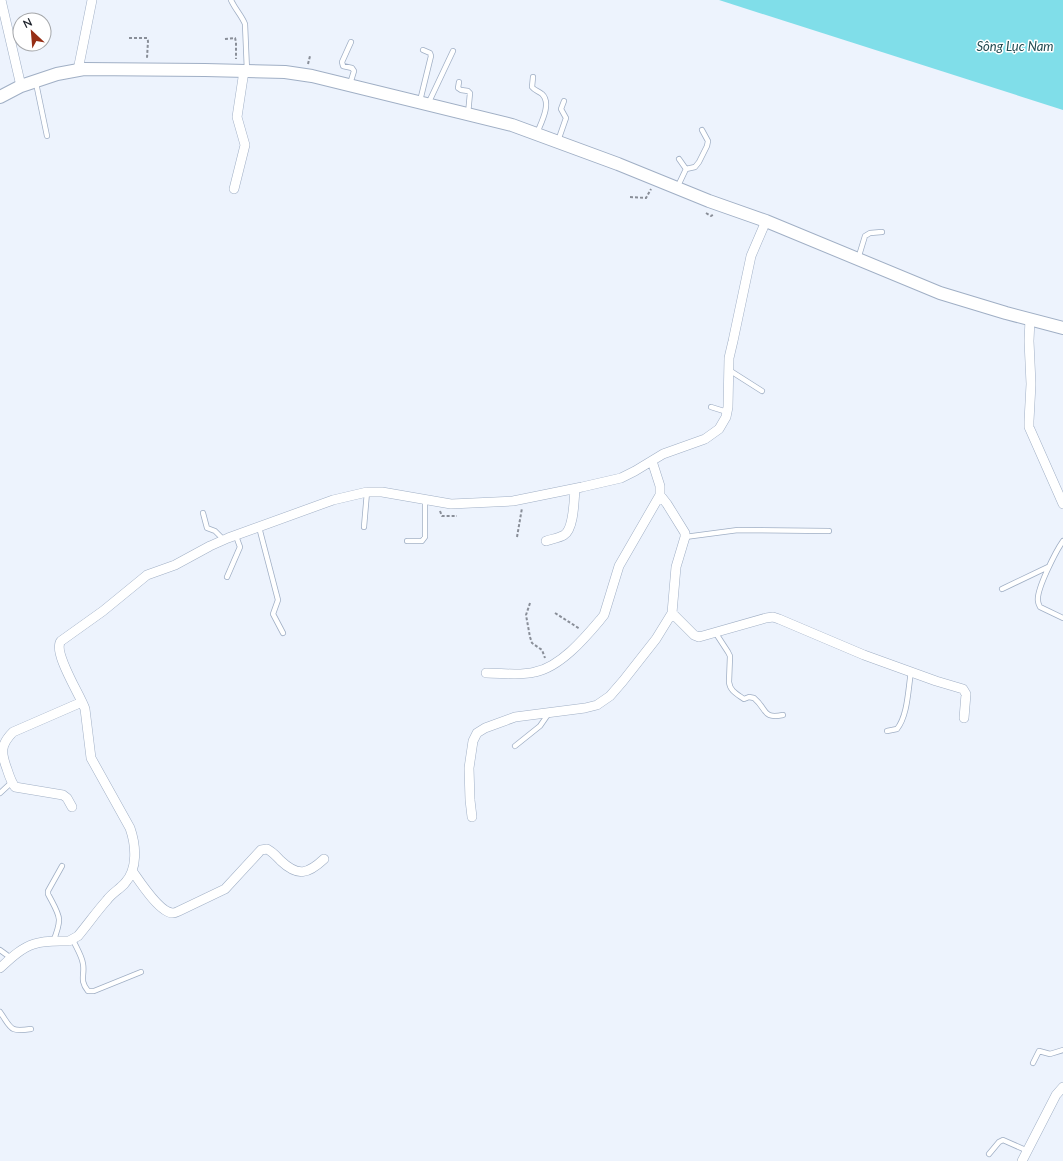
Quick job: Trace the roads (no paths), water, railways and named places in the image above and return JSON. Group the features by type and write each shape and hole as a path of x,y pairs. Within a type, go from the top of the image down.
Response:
{"street":[{"path":"1,0 21,86"},
{"path":"78,70 92,0"},
{"path":"0,97 21,86 35,81 57,74 78,70 146,69 285,72 312,76 512,125 766,221 940,293 1063,328"},
{"path":"234,189 245,145 237,117 242,71"},
{"path":"0,968 11,958 34,944 73,940 78,936 107,899 124,884 133,872 133,835 91,758 82,702 65,667 59,644 147,575 175,566 224,540 333,500 366,492 382,492 451,504 476,504 526,499 621,478 663,454 705,439 714,434 719,429 727,412 729,358 751,256 766,221"},
{"path":"1030,319 1028,341 1031,384 1030,427 1063,504"},
{"path":"486,673 528,674 548,668 559,661 604,615 619,566 660,495 660,486 652,461"},
{"path":"546,541 564,535 569,531 575,489"},
{"path":"472,817 469,768 473,741 477,733 485,728 515,717 585,708 597,705 610,696 623,682 656,639 672,613 676,567 685,533 660,495"},
{"path":"672,613 694,635 699,637 766,618 773,617 790,623 864,655 963,689 966,694 964,718"},
{"path":"72,807 65,796 18,788 13,784 2,754 3,744 13,732 82,702"},
{"path":"133,872 161,907 168,912 173,913 225,889 261,850 267,849 271,851 295,872 304,873 314,868 324,859"},
{"path":"1022,1161 1056,1095 1063,1087"}],"lane":[{"path":"232,0 239,15 244,19 246,24 242,71"},
{"path":"350,86 354,71 352,68 343,66 342,62 351,42"},
{"path":"423,50 430,53 431,56 423,103"},
{"path":"423,103 453,51"},
{"path":"533,77 532,87 543,94 547,105 537,134"},
{"path":"35,81 48,136"},
{"path":"459,82 458,88 460,90 468,91 470,94 468,114"},
{"path":"558,142 566,118 561,109 564,101"},
{"path":"686,169 695,167 707,146 708,141 702,130"},
{"path":"679,159 686,169"},
{"path":"677,188 686,169"},
{"path":"858,259 865,236 870,233 882,232"},
{"path":"729,370 762,391"},
{"path":"711,407 727,412"},
{"path":"364,527 366,492"},
{"path":"407,541 422,541 425,537 425,500"},
{"path":"203,513 207,528 215,531 224,540"},
{"path":"259,527 278,600 273,614 283,633"},
{"path":"685,537 738,530 829,532"},
{"path":"227,577 240,548 236,536"},
{"path":"1063,541 1048,567 1038,596 1040,607 1063,618"},
{"path":"1002,589 1048,567"},
{"path":"715,632 730,656 729,685 734,693 744,699 749,697 754,698 768,716 772,717 783,715"},
{"path":"887,731 897,729 900,725 906,704 911,672"},
{"path":"515,746 540,726 550,712"},
{"path":"0,793 12,781"},
{"path":"53,942 60,925 60,919 48,891 62,866"},
{"path":"73,940 83,963 82,980 84,987 88,991 94,991 140,972"},
{"path":"0,950 11,958"},
{"path":"0,1012 13,1030 17,1031 31,1028"},
{"path":"1033,1063 1039,1051 1050,1054 1063,1050"},
{"path":"989,1154 999,1142 1003,1140 1028,1151"}],"water":[{"name":"Sông Lục Nam","path":"719,0 1063,0 1063,110"}]}
